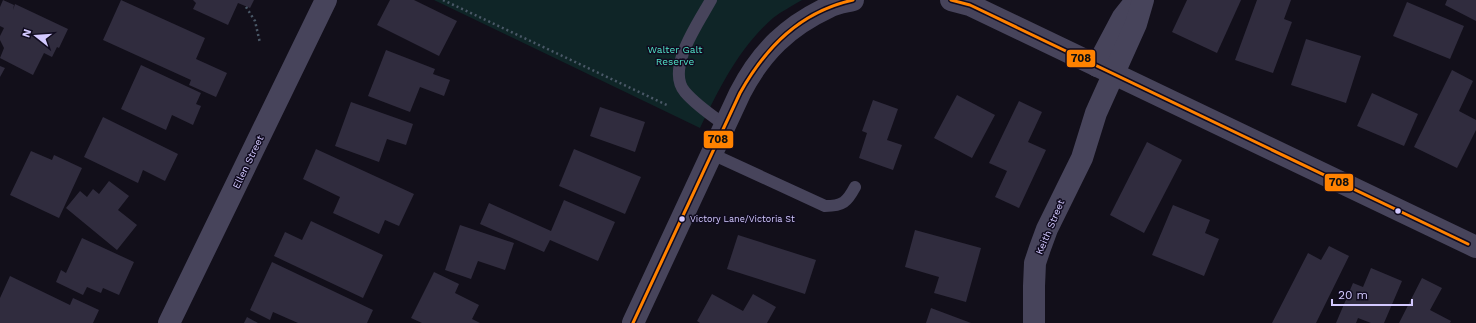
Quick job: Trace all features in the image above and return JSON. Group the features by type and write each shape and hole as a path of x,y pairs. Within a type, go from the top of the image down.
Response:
{"street":[{"name":"Ellen Street","path":"169,323 326,0"},
{"path":"632,323 749,76 768,49 784,34 830,6 853,0"},
{"path":"951,0 970,5 1113,74 1473,240"},
{"name":"Keith Street","path":"1034,323 1034,286 1036,264 1040,248 1082,158 1108,120 1113,74 1123,17 1136,0"},
{"name":"Keith Street","path":"1113,74 1136,24 1143,0"}],"lane":[{"path":"711,0 682,54 678,69 678,82 694,102 725,125"},
{"path":"712,154 825,206 835,206 843,203 855,187"}],"path":[{"path":"443,0 687,116 694,102"},
{"path":"246,7 255,21 260,43"}],"green space":[{"name":"Walter Galt Reserve","path":"434,0 802,0 773,18 750,42 731,69 700,128"}],"building":[{"path":"3,0 14,5 13,10 15,4 68,29 59,48 57,47 52,57 44,53 33,75 0,58 4,48 0,40 0,36 4,28 0,26 0,7"},
{"path":"121,0 205,38 196,59 227,73 216,97 189,85 191,80 103,40"},
{"path":"193,0 254,0 250,8 238,3 228,25 193,9 196,3"},
{"path":"390,0 414,0 457,21 439,56 377,25"},
{"path":"1187,0 1241,0 1217,53 1172,32"},
{"path":"1257,0 1291,0 1284,19 1292,22 1273,73 1235,60"},
{"path":"1447,0 1476,0 1476,21 1445,5"},
{"path":"1407,2 1464,26 1450,59 1393,36"},
{"path":"1306,39 1361,56 1346,103 1291,85"},
{"path":"386,50 435,69 433,74 450,80 444,96 420,87 410,112 368,96"},
{"path":"141,65 201,93 196,104 201,106 193,125 172,115 166,130 121,109"},
{"path":"0,66 5,68 0,77"},
{"path":"1452,70 1473,81 1459,111 1476,120 1476,130 1457,168 1414,147"},
{"path":"1372,93 1418,114 1404,146 1357,126"},
{"path":"957,95 995,115 972,158 934,138"},
{"path":"873,100 898,109 887,140 902,145 893,170 859,158 867,133 862,131"},
{"path":"1019,101 1042,112 1028,142 1046,150 1019,208 995,197 1007,171 989,163"},
{"path":"351,102 413,124 406,145 387,139 379,162 335,146"},
{"path":"600,107 645,122 635,152 590,136"},
{"path":"103,117 178,154 165,181 143,170 138,183 84,157"},
{"path":"1147,142 1182,160 1144,233 1110,215"},
{"path":"316,149 414,194 399,226 385,220 379,234 333,213 340,197 303,179"},
{"path":"574,149 641,177 625,214 559,186"},
{"path":"31,151 52,160 54,155 82,168 59,218 10,195"},
{"path":"109,181 129,196 118,210 137,225 117,250 66,208 80,191 87,197 93,189 99,194"},
{"path":"564,200 615,222 598,261 550,240 544,252 480,224 489,203 551,231"},
{"path":"1173,205 1210,220 1205,233 1219,239 1204,276 1152,255"},
{"path":"311,221 383,255 363,298 274,256 285,232 302,240"},
{"path":"460,225 514,243 505,270 478,261 471,279 445,270"},
{"path":"915,230 981,248 966,302 934,293 939,277 905,267"},
{"path":"738,235 816,260 805,294 727,269"},
{"path":"82,238 134,262 119,295 103,288 101,293 87,287 83,295 56,282 61,270 66,273"},
{"path":"1329,246 1349,256 1316,323 1272,323 1308,253 1321,260"},
{"path":"272,262 373,310 367,323 298,323 273,312 270,320 250,310"},
{"path":"1371,268 1402,281 1384,323 1371,323 1358,318 1356,323 1336,323 1353,283 1363,287"},
{"path":"434,272 459,284 455,293 479,305 472,319 480,323 422,323 411,318"},
{"path":"10,276 70,305 73,298 99,310 93,323 0,323 0,298"},
{"path":"1422,278 1442,288 1430,310 1451,321 1450,323 1399,323"},
{"path":"712,294 743,311 753,294 776,307 767,323 700,323 697,321"},
{"path":"931,308 971,323 926,323"},
{"path":"247,317 258,323 244,323"}],"transit line":[{"name":"708","path":"633,323 740,93 750,76 761,61 786,34 817,13 853,0"},
{"name":"708","path":"951,0 970,5 1468,244"}],"place":[{"name":"Victory Lane/Victoria St","path":"682,219"}]}
